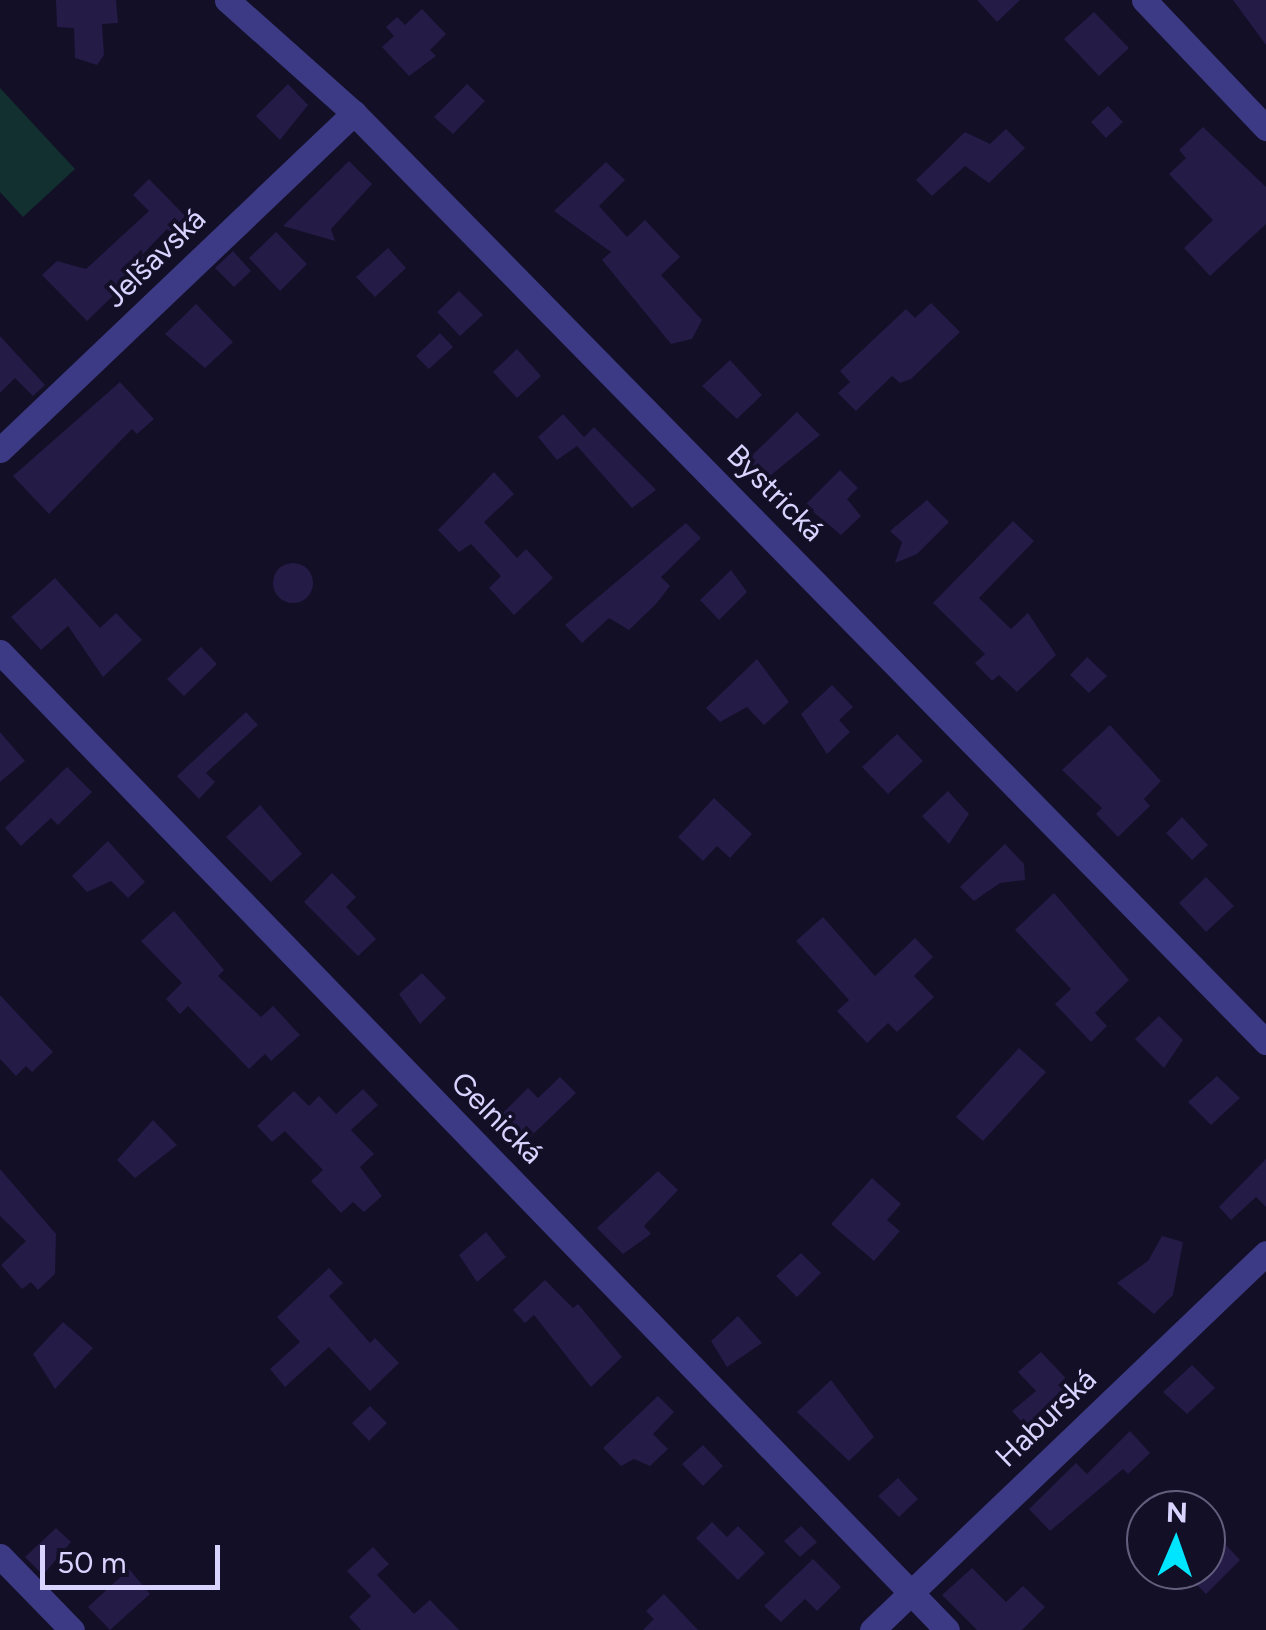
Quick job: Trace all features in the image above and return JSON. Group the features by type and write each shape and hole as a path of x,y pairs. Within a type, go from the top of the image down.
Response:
{"street":[{"name":"Bystrická","path":"227,0 354,113 1266,1042"},
{"path":"1144,0 1266,128"},
{"name":"Jelšavská","path":"0,450 354,113"},
{"name":"Gelnická","path":"0,652 947,1630"},
{"name":"Haburská","path":"872,1630 1266,1253"},
{"path":"0,1556 72,1630"}],"green space":[{"path":"0,88 75,169 23,217 0,192"}],"building":[{"path":"56,0 116,0 118,23 102,24 104,55 97,65 75,58 74,28 57,27"},
{"path":"977,0 1020,0 997,22"},
{"path":"1233,0 1266,0 1266,45"},
{"path":"422,9 446,34 430,50 436,56 409,76 382,47 394,36 386,27 397,17 405,25"},
{"path":"1094,12 1129,48 1099,76 1064,39"},
{"path":"288,84 308,105 280,140 256,116"},
{"path":"467,84 485,101 453,134 434,117"},
{"path":"1108,106 1123,122 1106,138 1091,122"},
{"path":"1203,127 1266,187 1266,224 1210,276 1184,248 1213,220 1169,174 1186,158 1179,150"},
{"path":"1006,129 1025,148 989,183 965,166 932,196 916,180 965,132 990,144"},
{"path":"349,161 372,184 331,229 335,241 283,226"},
{"path":"606,162 625,180 599,206 627,237 645,220 680,257 661,275 702,320 692,339 671,344 602,260 611,252 554,211"},
{"path":"149,179 193,224 178,240 167,229 142,255 148,262 87,321 42,275 57,261 86,269 149,211 133,195"},
{"path":"276,232 307,264 280,291 249,258"},
{"path":"388,248 406,268 375,297 356,277"},
{"path":"233,251 251,271 234,287 215,268"},
{"path":"459,291 483,315 460,336 437,312"},
{"path":"931,303 960,332 911,379 900,383 892,376 856,411 838,393 850,382 840,371 906,309 915,318"},
{"path":"196,304 233,342 205,368 165,334"},
{"path":"440,333 453,347 429,369 416,356"},
{"path":"0,336 45,385 33,396 15,378 0,393"},
{"path":"517,349 541,376 517,398 493,372"},
{"path":"730,360 762,395 737,419 702,386"},
{"path":"120,382 154,419 137,434 132,429 49,514 13,476"},
{"path":"797,412 820,435 765,480 746,461"},
{"path":"563,414 584,437 594,427 656,490 632,508 577,446 557,460 538,437"},
{"path":"840,470 858,488 847,499 861,516 841,535 805,505"},
{"path":"494,472 514,494 484,522 517,558 526,549 553,578 514,615 489,588 501,576 471,544 459,552 438,530"},
{"path":"927,500 949,522 917,554 895,563 902,542 890,531"},
{"path":"1013,521 1034,541 979,598 1011,629 1028,613 1056,655 1017,692 999,675 992,681 975,663 985,654 933,603"},
{"path":"686,523 701,538 661,577 670,586 656,604 629,630 609,618 582,643 565,625"},
{"path":"293,563 307,569 313,583 307,597 293,603 279,597 273,583 279,569"},
{"path":"731,570 747,592 719,620 700,600"},
{"path":"55,578 100,628 116,613 142,640 103,677 68,626 41,650 11,617"},
{"path":"201,647 217,664 184,696 167,679"},
{"path":"1087,657 1107,676 1089,693 1070,675"},
{"path":"757,659 789,702 764,725 747,707 720,722 706,708"},
{"path":"832,685 853,707 839,720 850,732 827,754 801,714"},
{"path":"246,712 258,725 206,773 215,782 199,799 177,776"},
{"path":"1110,725 1161,781 1144,799 1150,806 1118,837 1096,814 1102,808 1062,770"},
{"path":"0,732 25,761 0,782"},
{"path":"897,734 923,761 888,794 862,767"},
{"path":"67,767 92,792 58,825 51,818 21,846 5,828"},
{"path":"948,791 969,814 949,844 922,816"},
{"path":"714,798 752,834 730,858 717,846 703,861 678,837"},
{"path":"260,805 302,854 271,882 226,837"},
{"path":"1182,817 1208,845 1192,860 1166,833"},
{"path":"108,841 145,882 128,898 111,881 87,892 72,876"},
{"path":"1005,844 1024,864 1025,880 1000,883 974,901 960,887"},
{"path":"332,873 356,897 346,907 376,939 358,956 304,902"},
{"path":"1206,877 1234,906 1206,932 1179,903"},
{"path":"1054,893 1129,980 1095,1013 1107,1026 1091,1042 1055,1004 1071,989 1015,930"},
{"path":"174,911 224,970 218,976 261,1017 273,1006 300,1035 271,1061 265,1054 249,1069 188,1006 180,1014 166,999 182,983 141,941"},
{"path":"823,917 875,976 915,938 933,957 914,976 934,997 897,1032 888,1023 867,1043 837,1011 849,1000 796,941"},
{"path":"422,973 446,998 420,1024 399,994"},
{"path":"0,995 53,1052 32,1072 26,1066 16,1076 0,1059"},
{"path":"1159,1016 1183,1040 1164,1068 1135,1039"},
{"path":"1019,1048 1046,1072 983,1141 956,1117"},
{"path":"1217,1076 1240,1098 1211,1125 1188,1102"},
{"path":"560,1077 576,1093 524,1143 498,1118 528,1088 538,1098"},
{"path":"363,1089 378,1105 351,1130 374,1154 360,1167 382,1196 364,1212 353,1202 341,1213 311,1181 323,1170 285,1131 272,1142 257,1126 294,1091 309,1106 319,1096 336,1114"},
{"path":"153,1120 177,1145 135,1178 117,1160"},
{"path":"1266,1159 1266,1207 1256,1197 1231,1220 1219,1207"},
{"path":"0,1169 56,1234 55,1274 38,1290 31,1282 22,1289 1,1265 26,1241 0,1216"},
{"path":"658,1171 678,1190 644,1226 651,1234 623,1254 597,1228"},
{"path":"872,1178 901,1204 887,1220 900,1231 874,1261 831,1224"},
{"path":"486,1232 506,1257 477,1282 459,1255"},
{"path":"1162,1236 1183,1242 1173,1295 1154,1314 1117,1283 1148,1261"},
{"path":"801,1253 821,1273 797,1297 776,1276"},
{"path":"329,1268 343,1283 329,1296 370,1343 375,1338 399,1363 370,1391 329,1347 285,1387 270,1369 300,1342 277,1317"},
{"path":"545,1280 573,1308 578,1304 622,1357 591,1387 534,1315 525,1323 513,1310"},
{"path":"738,1316 762,1343 727,1367 711,1341"},
{"path":"63,1322 93,1348 55,1389 33,1354"},
{"path":"1041,1352 1075,1388 1029,1430 1012,1411 1036,1391 1018,1372"},
{"path":"1192,1365 1215,1388 1187,1414 1163,1392"},
{"path":"831,1380 874,1437 849,1461 797,1412"},
{"path":"658,1396 674,1412 653,1434 668,1449 650,1466 634,1459 621,1466 603,1448"},
{"path":"370,1406 387,1423 369,1441 352,1423"},
{"path":"1130,1431 1150,1453 1128,1474 1123,1469 1050,1531 1029,1509 1076,1463 1087,1474"},
{"path":"703,1445 723,1466 703,1486 682,1464"},
{"path":"898,1478 918,1499 899,1517 878,1496"},
{"path":"712,1522 727,1537 738,1526 765,1553 738,1580 696,1538"},
{"path":"801,1526 817,1542 800,1557 784,1541"},
{"path":"56,1528 71,1542 43,1575 25,1557"},
{"path":"1226,1545 1240,1560 1226,1574"},
{"path":"373,1547 389,1564 377,1575 414,1614 430,1600 459,1630 361,1630 349,1617 371,1596 347,1571"},
{"path":"813,1559 841,1587 817,1611 805,1599 781,1622 764,1606"},
{"path":"972,1568 1006,1602 1023,1586 1045,1607 1022,1630 977,1630 942,1595"},
{"path":"129,1569 150,1594 110,1630 88,1607"},
{"path":"664,1594 698,1630 643,1630 654,1619 646,1611"}]}
